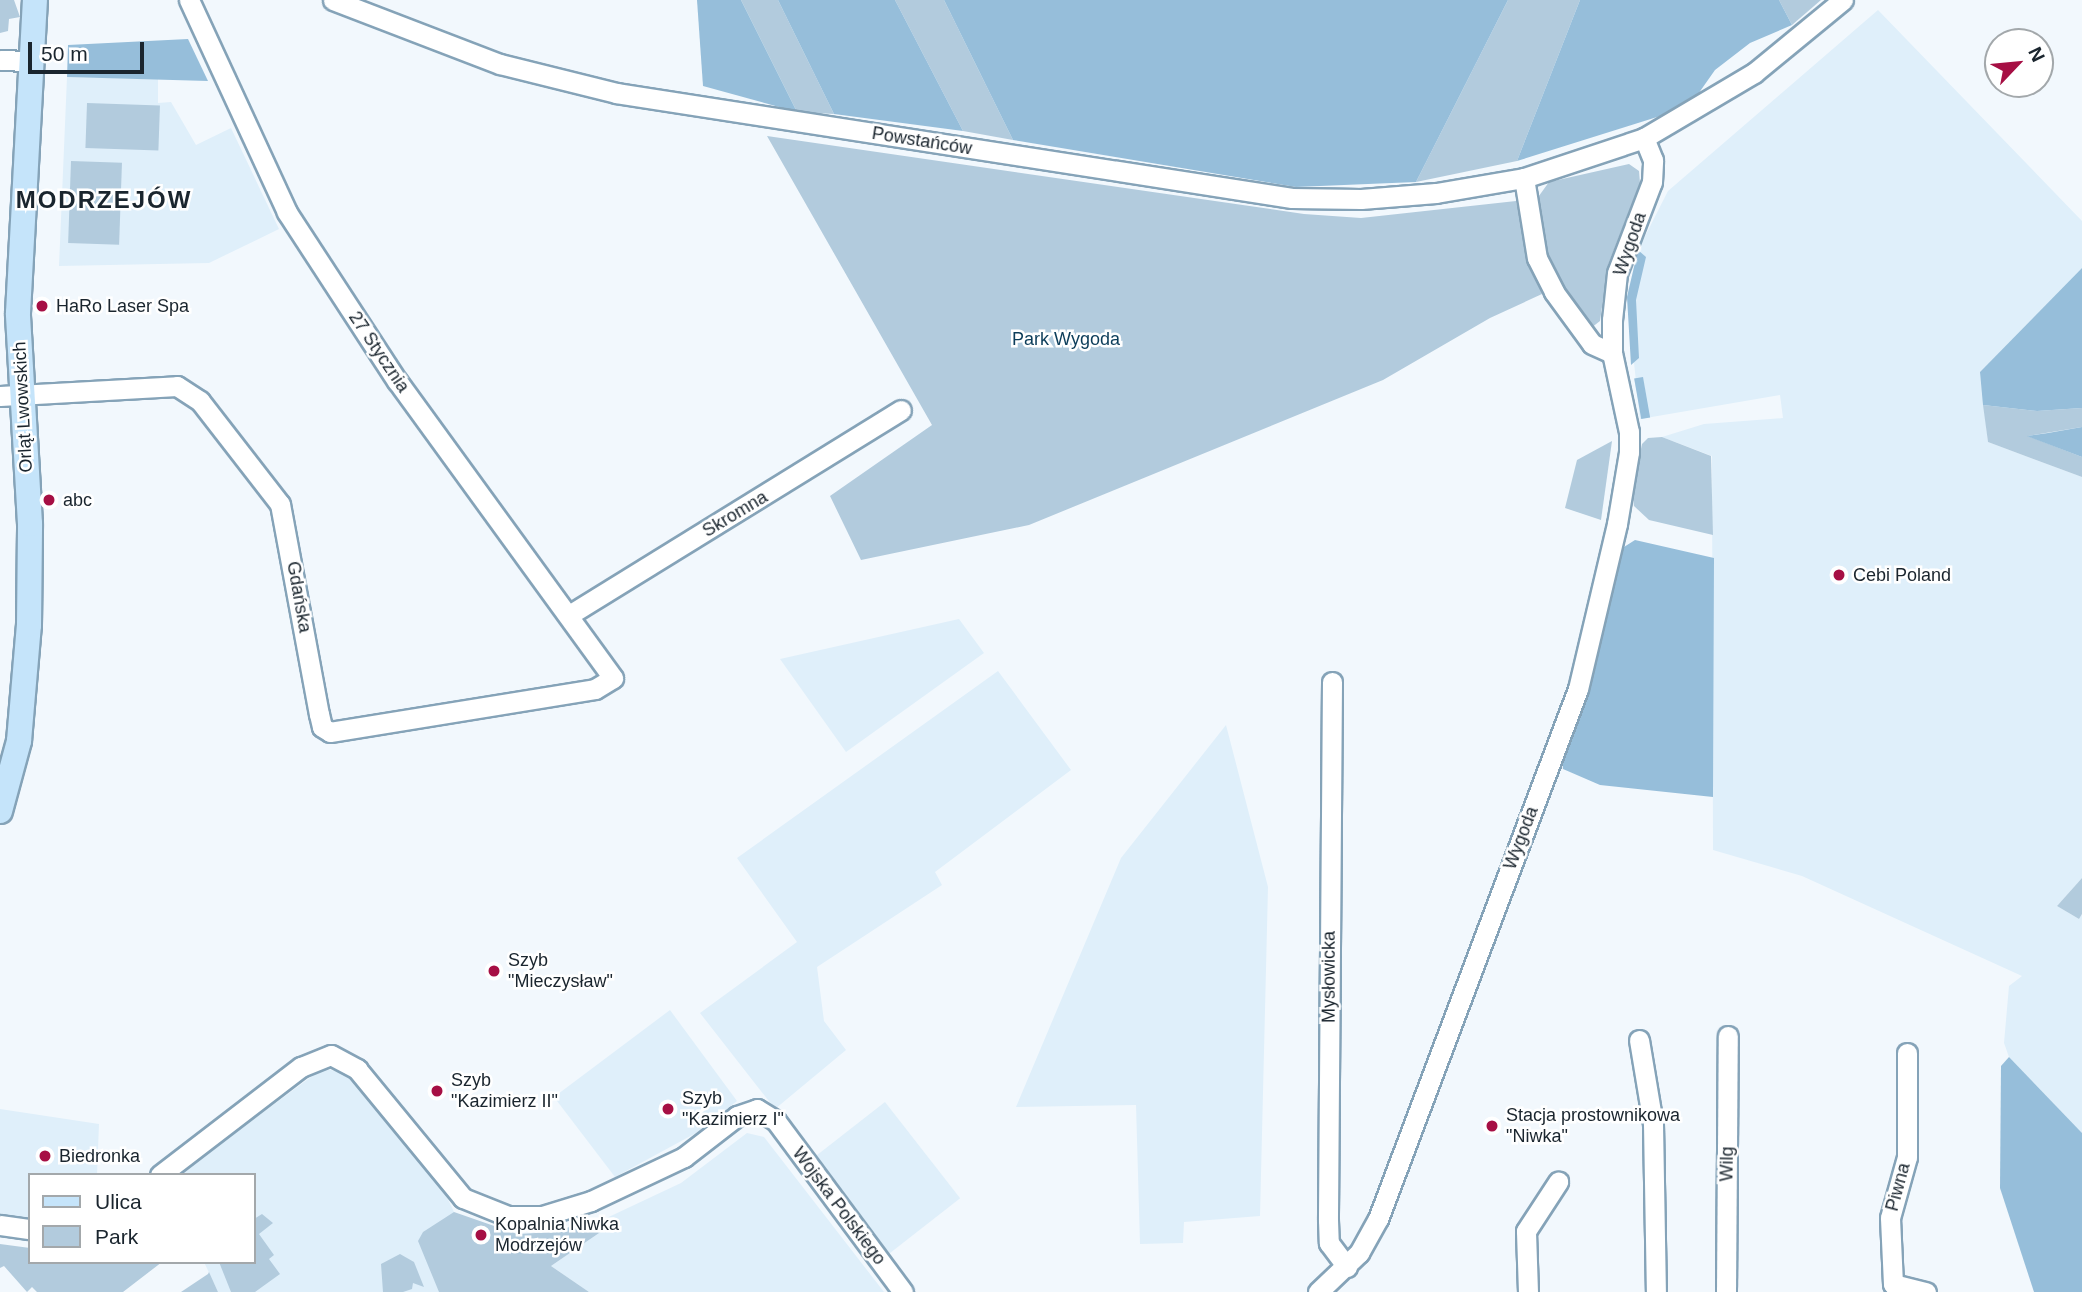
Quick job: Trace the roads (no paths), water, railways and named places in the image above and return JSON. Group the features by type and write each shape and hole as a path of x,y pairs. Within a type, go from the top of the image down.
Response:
{"main road":[{"name":"Orląt Lwowskich","path":"0,811 19,741 29,625 30,536 11,395 19,313 35,0"}],"street":[{"name":"27 Stycznia","path":"189,0 287,212 397,381 613,678"},
{"name":"Powstańców","path":"334,0 488,60 616,93 1292,198 1405,197 1524,178 1644,138 1754,73 1843,0"},
{"path":"0,60 32,61"},
{"name":"Wygoda","path":"1318,1292 1347,1267 1378,1219 1578,688 1619,514 1629,452 1629,432 1612,353 1617,273 1652,182 1653,160 1644,138"},
{"path":"1524,178 1537,258 1554,292 1592,344 1612,353"},
{"name":"Gdańska","path":"11,395 177,386 200,401 281,504 318,714 322,727 330,732 595,689 613,678"},
{"name":"Skromna","path":"569,615 901,411"},
{"name":"Mysłowicka","path":"1332,682 1328,1220 1329,1243 1347,1267"},
{"name":"Wilg","path":"1726,1292 1728,1036"},
{"path":"1639,1040 1653,1124 1656,1292"},
{"name":"Piwna","path":"1907,1053 1907,1157 1889,1218 1893,1284 1926,1292"},
{"name":"Wojska Polskiego","path":"163,1173 320,1056 331,1055 350,1062 463,1198 508,1216 542,1216 591,1201 660,1170 737,1116 757,1109 776,1121 903,1292"},
{"path":"1528,1292 1526,1231 1558,1182"},
{"path":"0,1225 28,1229"}],"place":[{"name":"HaRo Laser Spa","path":"42,306"},
{"name":"abc","path":"49,500"},
{"name":"Cebi Poland","path":"1839,575"},
{"name":"Szyb \"Mieczysław\"","path":"494,971"},
{"name":"Szyb \"Kazimierz II\"","path":"437,1091"},
{"name":"Szyb \"Kazimierz I\"","path":"668,1109"},
{"name":"Stacja prostownikowa \"Niwka\"","path":"1492,1126"},
{"name":"Biedronka","path":"45,1156"},
{"name":"Kopalnia Niwka Modrzejów","path":"481,1235"}],"district":[{"name":"MODRZEJÓW","path":"104,200"}],"park label":[{"name":"Park Wygoda","path":"1066,339"}]}
